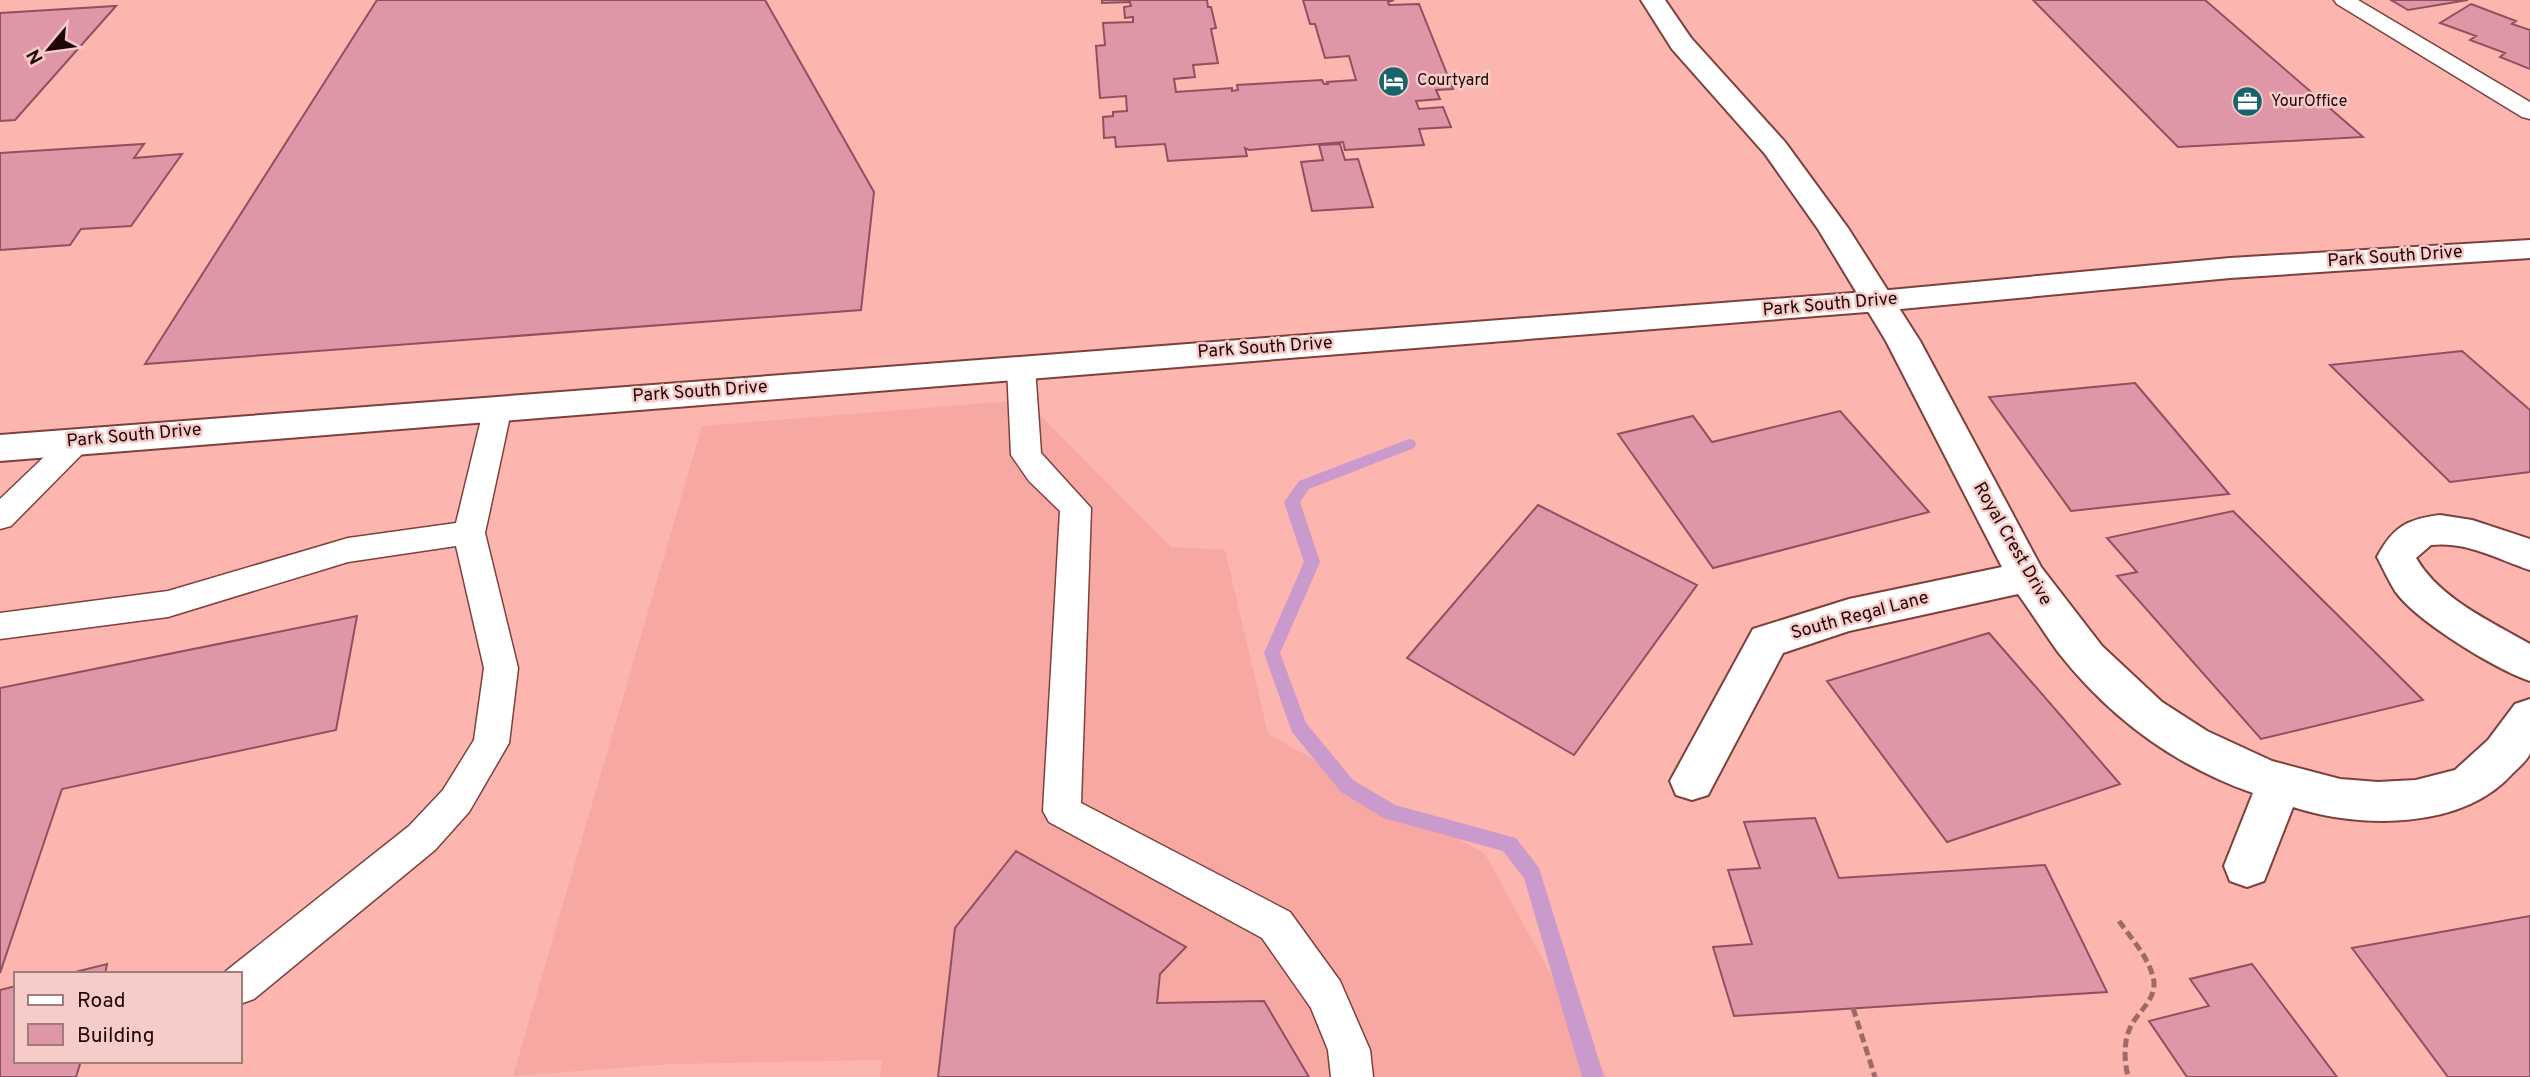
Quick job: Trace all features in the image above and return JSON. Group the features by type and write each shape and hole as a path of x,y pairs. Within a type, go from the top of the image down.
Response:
{"street":[{"name":"Royal Crest Drive","path":"1653,0 1666,24 1688,52 1796,175 1879,301 2027,577 2098,669 2160,724 2225,762 2310,792 2366,803 2426,800 2471,784 2517,740 2530,717"},
{"name":"Park South Drive","path":"0,448 1879,301 2230,268 2530,249"},
{"path":"2530,555 2502,542 2449,528 2414,536 2396,557 2410,582 2451,618 2530,664"},
{"name":"South Regal Lane","path":"1692,781 1768,641 1849,615 2027,577"},
{"path":"2248,866 2280,782"}],"lane":[{"path":"2344,0 2530,112"},
{"path":"1021,367 1026,455 1076,508 1062,811 1276,925 1326,995 1349,1050 1352,1077"},
{"path":"242,983 422,838 456,801 491,743 501,668 469,533 498,407"},
{"path":"0,519 79,440"},
{"path":"0,626 168,604 348,550 469,533"}],"path":[{"path":"2119,921 2135,944 2154,983 2151,999 2130,1028 2126,1050 2128,1077"},
{"path":"1853,1008 1875,1077"}],"shaded area":[{"path":"1025,400 1171,547 1225,550 1268,734 1485,854 1607,1077 880,1077 882,1060 671,1064 513,1076 702,426"}],"building":[{"path":"377,0 765,0 874,192 861,310 145,364"},
{"name":"Courtyard","path":"1102,0 1207,0 1216,28 1211,29 1218,63 1193,65 1195,77 1174,79 1176,92 1232,88 1232,91 1238,90 1237,85 1322,80 1324,84 1328,84 1327,82 1356,80 1349,56 1325,58 1315,24 1310,24 1303,0 1394,0 1388,2 1389,5 1419,4 1453,89 1436,90 1440,99 1416,101 1419,109 1443,107 1451,127 1419,129 1424,145 1345,150 1343,142 1249,150 1245,148 1247,156 1168,161 1165,144 1116,147 1115,137 1104,138 1103,117 1113,116 1113,112 1127,111 1126,96 1100,98 1096,46 1105,45 1103,23 1133,22 1133,17 1125,18 1124,7 1131,6 1130,2 1102,3"},
{"path":"2033,0 2205,0 2363,137 2178,147"},
{"path":"2391,0 2468,0 2408,10"},
{"path":"2471,4 2516,21 2512,24 2530,30 2530,69 2500,57 2505,53 2470,40 2476,36 2440,23"},
{"path":"116,6 15,120 0,121 0,13"},
{"path":"144,144 134,158 182,154 131,226 81,229 70,245 0,250 0,153"},
{"path":"1340,144 1345,160 1358,159 1373,207 1312,211 1301,162 1323,160 1319,145"},
{"path":"2462,351 2530,410 2530,472 2450,482 2330,365"},
{"path":"2135,383 2229,494 2071,511 1989,397"},
{"path":"1840,411 1929,512 1713,568 1618,434 1693,416 1712,442"},
{"path":"1538,505 1697,585 1574,755 1407,658"},
{"path":"2233,511 2423,700 2261,739 2117,576 2137,572 2107,538"},
{"path":"357,616 336,730 62,789 0,973 0,688"},
{"path":"1989,633 2120,784 1947,842 1827,681"},
{"path":"1815,818 1839,878 2045,865 2107,992 1734,1016 1713,947 1752,944 1728,870 1760,868 1744,822"},
{"path":"1016,851 1186,947 1160,974 1157,1003 1264,1001 1309,1077 938,1077 955,928"},
{"path":"2530,916 2530,1077 2448,1077 2352,948"},
{"path":"107,964 105,972 75,972"},
{"path":"2252,964 2337,1077 2187,1077 2149,1021 2209,1006 2190,979"},
{"path":"14,986 14,1063 80,1063 76,1077 0,1077 0,990"}],"waterway":[{"path":"1409,444 1304,485 1292,502 1312,562 1272,653 1298,727 1347,786 1390,812 1509,844 1532,874 1593,1077"}],"place":[{"name":"Courtyard","path":"1394,81"},
{"name":"YourOffice","path":"2248,102"}]}
